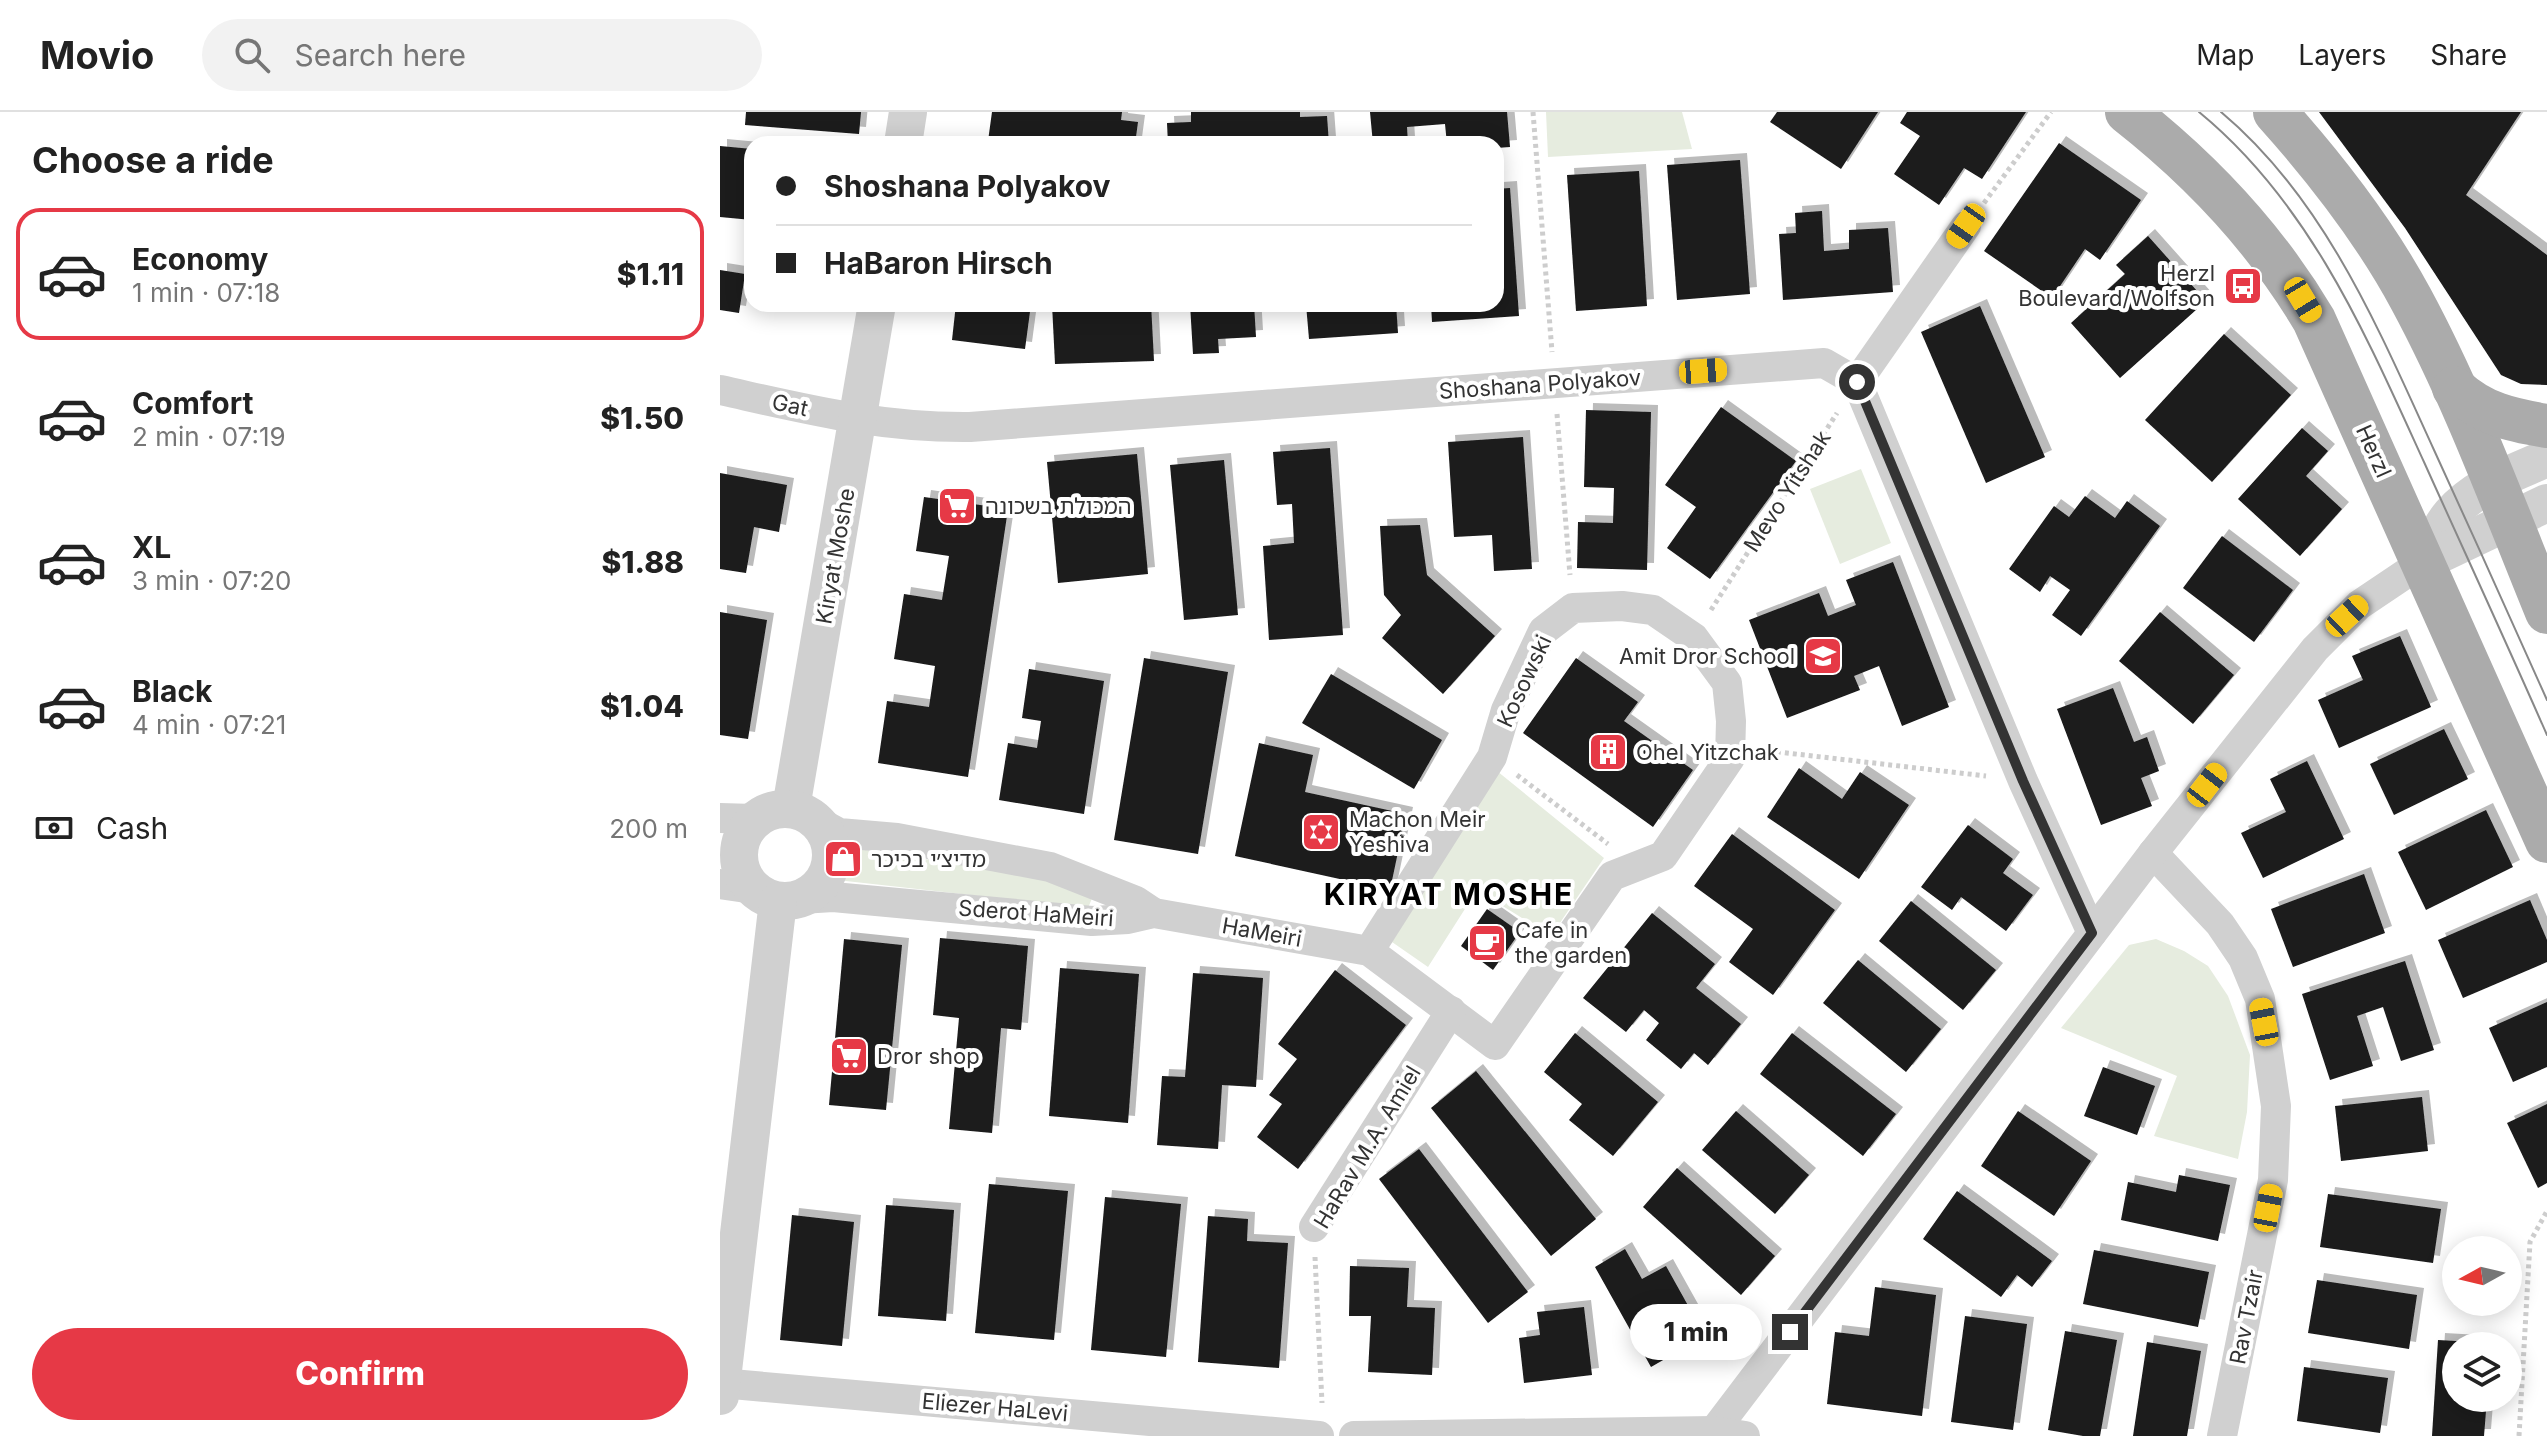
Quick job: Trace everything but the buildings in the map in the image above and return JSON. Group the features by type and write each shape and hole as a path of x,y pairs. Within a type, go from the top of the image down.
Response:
{"main road":[{"name":"Herzl","path":"2127,112 2217,193 2291,280 2335,364 2547,841"},
{"path":"2275,112 2349,203 2410,297 2454,388 2516,502 2547,612"},
{"path":"2454,388 2485,411 2547,426"}],"street":[{"path":"904,136 908,112"},
{"path":"1966,226 1857,382 2023,781 2092,933"},
{"name":"Kiryat Moshe","path":"803,814 876,312"},
{"name":"Shoshana Polyakov","path":"859,420 918,427 1027,423 1824,363 1857,382"},
{"name":"Gat","path":"720,390 859,420"},
{"path":"1714,1431 2153,853 2335,627 2387,583 2516,502 2547,458"},
{"name":"Kosowski","path":"1622,606 1653,610 1694,638 1727,683 1730,747 1730,758 1663,856 1612,876 1495,1045 1369,951 1492,757 1506,710 1543,631 1573,608 1622,606"},
{"path":"768,811 803,814 826,832 831,847 831,863 825,878 815,891 763,893 743,877 738,854 744,832 737,819 768,811"},
{"name":"Sderot HaMeiri","path":"803,814 839,833 897,838 1050,867 1136,901 1154,913"},
{"name":"Rav Tzair","path":"2153,853 2220,924 2243,958 2260,999 2276,1106 2273,1180 2222,1436"},
{"path":"721,1387 763,893"},
{"name":"Sderot HaMeiri","path":"763,893 1092,921 1128,919 1154,913"},
{"name":"HaMeiri","path":"1154,913 1369,951"},
{"name":"HaRav M.A. Amiel","path":"1314,1227 1451,1011"},
{"name":"Eliezer HaLevi","path":"721,1387 1320,1421"},
{"path":"1354,1436 1714,1431 1745,1436"}],"path":[{"path":"1966,226 2051,112"},
{"name":"Mevo Yitshak","path":"1694,638 1857,382"},
{"path":"1730,747 2023,781"},
{"path":"1492,757 1638,866"},
{"path":"2519,1436 2530,1242 2547,1211"},
{"name":"HaRav M.A. Amiel","path":"1314,1227 1320,1421"}],"shaded area":[{"path":"1546,112 1682,112 1692,149 1548,157"},
{"path":"1861,469 1891,543 1840,564 1810,489"},
{"path":"1497,771 1604,858 1551,936 1477,890 1428,967 1392,942"},
{"path":"846,847 1042,877 1093,896 1088,908 837,880"},
{"path":"2156,939 2208,966 2228,996 2250,1055 2247,1112 2238,1159 2154,1136 2177,1076 2061,1028 2129,945"}],"tram line":[{"path":"2199,112 2238,148 2273,187 2304,229 2357,319 2547,735"},
{"path":"2221,112 2258,147 2290,185 2346,269 2392,359 2547,700"}],"place":[{"name":"Herzl Boulevard/Wolfson","path":"2243,286"},
{"name":"המכולת בשכונה","path":"957,506"},
{"name":"Amit Dror School","path":"1823,656"},
{"name":"Ohel Yitzchak","path":"1608,752"},
{"name":"Machon Meir Yeshiva","path":"1321,832"},
{"name":"מדיצ׳י בכיכר","path":"843,859"},
{"name":"Cafe in the garden","path":"1487,943"},
{"name":"Dror shop","path":"849,1056"}],"district":[{"name":"KIRYAT MOSHE","path":"1449,895"}],"route":[{"path":"1790,1332 2092,933 2023,781 1857,382"}]}
